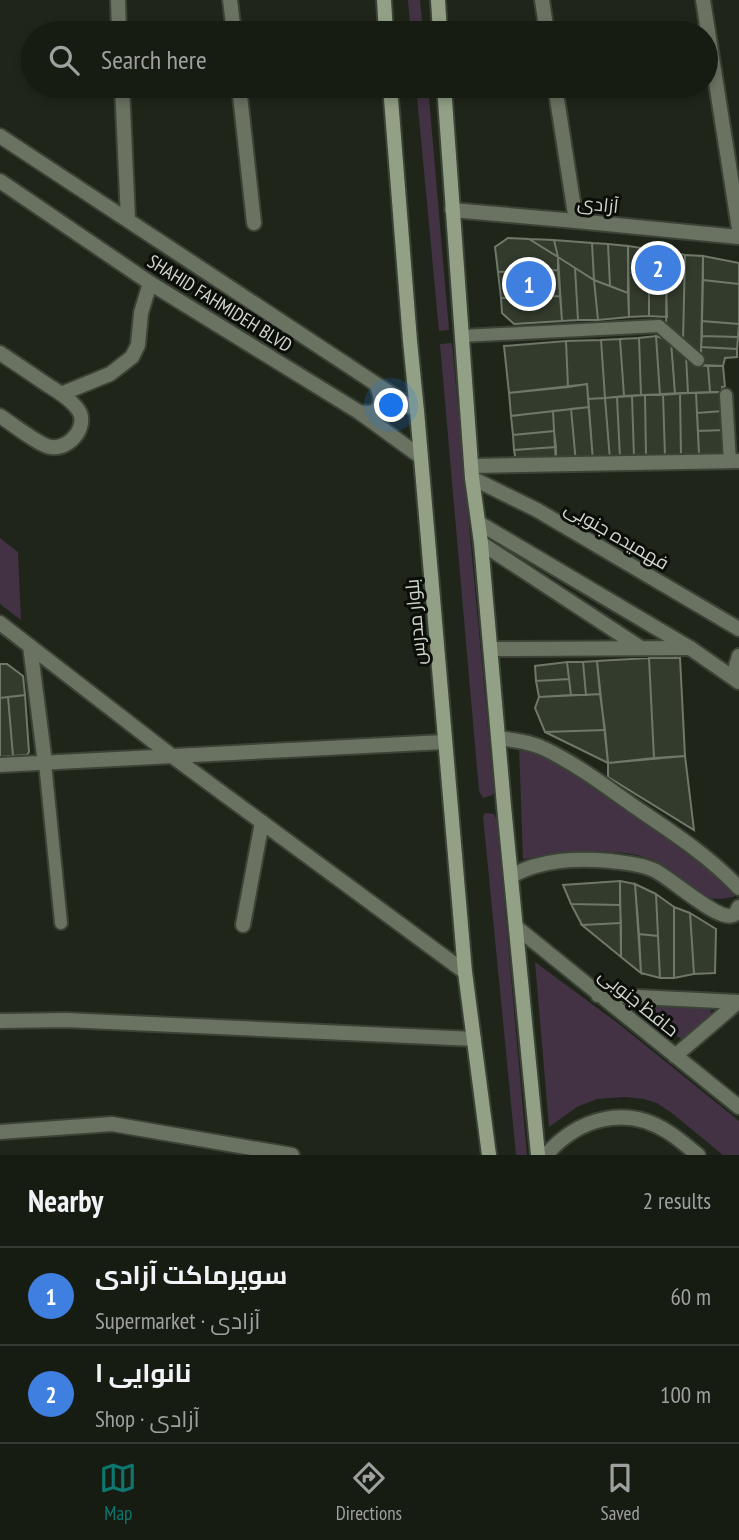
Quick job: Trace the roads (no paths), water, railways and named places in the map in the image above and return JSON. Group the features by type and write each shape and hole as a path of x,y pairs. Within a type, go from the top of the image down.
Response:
{"main road":[{"path":"384,0 385,21"},
{"path":"438,0 439,21"},
{"name":"بلوار مدرس","path":"391,98 465,972 489,1155"},
{"path":"445,98 472,472 481,543 538,1155"}],"street":[{"path":"118,0 119,21"},
{"path":"230,0 233,21"},
{"path":"542,0 545,21"},
{"path":"703,0 706,21"},
{"path":"718,95 739,229"},
{"path":"123,98 128,219"},
{"path":"240,98 254,223"},
{"path":"557,98 576,220"},
{"name":"SHAHID FAHMIDEH BLVD","path":"0,136 417,411"},
{"name":"SHAHID FAHMIDEH BLVD","path":"0,181 150,283 359,412 421,457"},
{"name":"آزادی","path":"452,211 576,220 739,237"},
{"path":"61,394 110,374 132,358 138,345 141,313 150,283"},
{"path":"0,353 77,407 82,425 70,441 60,447 49,448 0,416"},
{"path":"359,412 368,414 379,407 382,402 376,384"},
{"path":"472,472 735,461"},
{"name":"فهمیده جنوبی","path":"472,472 739,629"},
{"path":"479,523 690,648 739,682"},
{"path":"481,543 641,648"},
{"path":"0,623 172,756 465,972"},
{"path":"30,646 45,763"},
{"path":"491,649 690,648"},
{"path":"739,656 736,666 739,682"},
{"path":"498,738 544,748 572,764 734,876 739,888"},
{"path":"0,765 444,743"},
{"path":"243,925 262,822"},
{"path":"511,876 534,866 571,859 636,864 669,878 699,902 725,916 736,913 739,907"},
{"name":"حافظ جنوبی","path":"516,927 739,1107"},
{"path":"598,995 738,1002"},
{"path":"675,1056 738,1002"},
{"path":"0,1021 66,1020 474,1039"},
{"path":"546,1155 558,1141 593,1121 615,1117 638,1119 666,1130 698,1155"},
{"path":"0,1132 112,1124 292,1155"}],"lane":[{"path":"462,336 659,326 698,360"},
{"path":"726,395 735,461"},
{"path":"45,763 61,923"}],"place":[{"name":"نانوایی ا","path":"658,268"},
{"name":"سوپرماکت آزادی","path":"529,284"}]}
